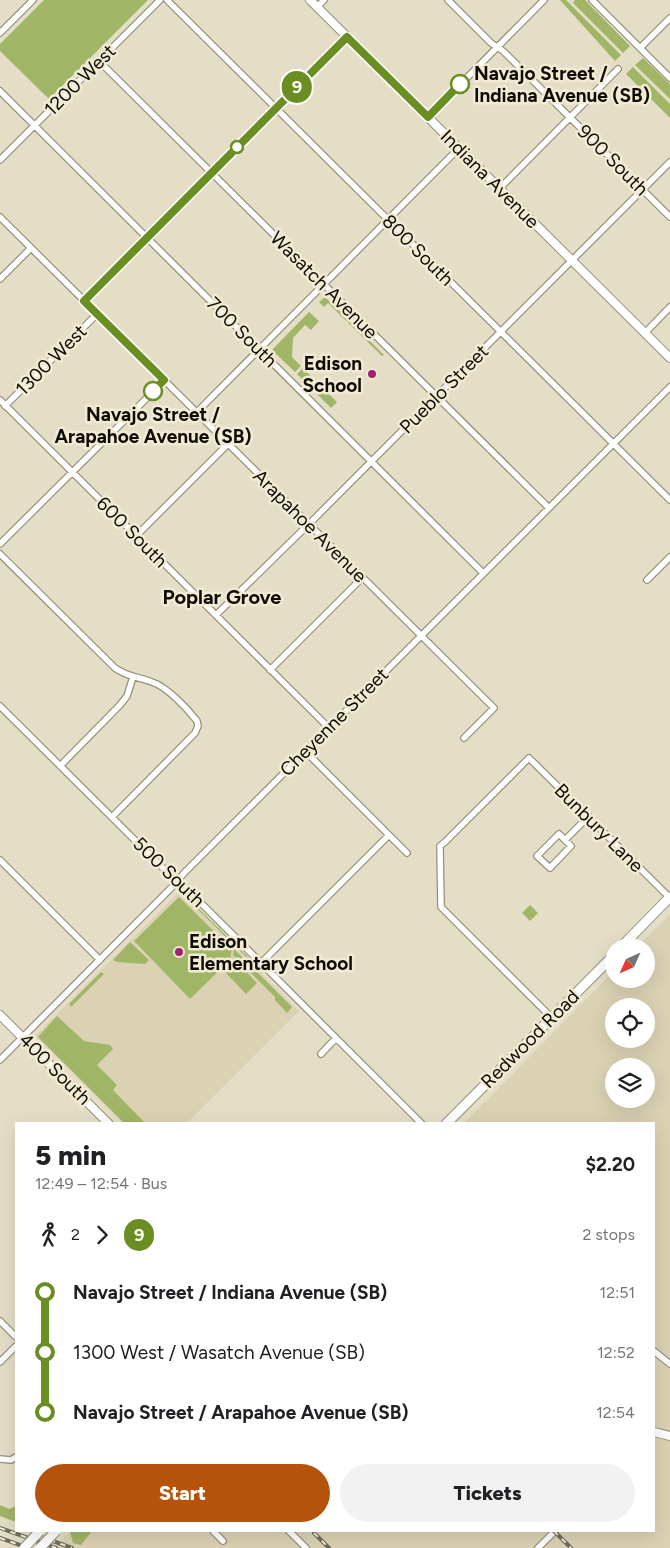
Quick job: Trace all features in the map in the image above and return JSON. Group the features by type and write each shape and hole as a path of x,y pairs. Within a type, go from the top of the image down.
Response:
{"main road":[{"path":"630,938 670,898"},
{"name":"Redwood Road","path":"448,1122 605,964"},
{"path":"24,1548 39,1532"},
{"path":"40,1548 55,1532"}],"street":[{"path":"0,33 33,0"},
{"name":"1200 West","path":"0,160 160,0"},
{"name":"800 South","path":"167,0 670,500"},
{"name":"Indiana Avenue","path":"310,0 670,358"},
{"path":"317,7 324,0"},
{"name":"900 South","path":"448,0 503,51 670,217"},
{"path":"428,117 544,0"},
{"path":"592,0 670,78"},
{"path":"640,48 670,18"},
{"name":"1300 West","path":"84,301 347,37"},
{"name":"Wasatch Avenue","path":"99,61 549,508"},
{"path":"500,188 618,69"},
{"name":"700 South","path":"0,91 483,573"},
{"path":"196,413 460,148"},
{"name":"Pueblo Street","path":"216,615 670,162"},
{"name":"Arapahoe Avenue","path":"0,217 494,708 464,738"},
{"path":"0,279 31,248"},
{"path":"645,332 670,307"},
{"name":"1300 West","path":"6,406 97,314"},
{"path":"0,544 164,380"},
{"name":"Cheyenne Street","path":"0,1060 185,872 670,387"},
{"name":"600 South","path":"0,400 329,728"},
{"path":"136,536 228,444"},
{"path":"0,554 115,668 126,675 152,682 163,688 195,718 198,726 194,733 112,817"},
{"path":"647,580 670,557"},
{"path":"270,670 362,578"},
{"path":"60,766 120,705 127,696 133,677"},
{"name":"500 South","path":"0,706 420,1122"},
{"path":"305,752 407,853"},
{"name":"Bunbury Lane","path":"552,1018 440,907 440,846 529,758 670,898"},
{"path":"565,840 588,816"},
{"path":"559,834 565,840 571,846 550,868 537,856 559,834"},
{"path":"261,963 389,835"},
{"path":"0,860 100,960"},
{"name":"400 South","path":"0,1014 107,1122"},
{"path":"321,1054 336,1038"},
{"path":"0,1321 15,1336"},
{"path":"0,1362 15,1347"},
{"path":"655,1352 670,1364"},
{"path":"655,1432 670,1436"},
{"path":"0,1459 11,1460 15,1458"},
{"path":"215,1532 223,1541"},
{"path":"290,1532 306,1548"},
{"path":"538,1548 554,1532"}],"shaded area":[{"name":"Edison Elementary School","path":"179,892 299,1011 188,1122 122,1122 35,1036"},
{"path":"670,914 670,1548 54,1548 69,1532 655,1532 655,1122 465,1122 605,980 605,988 655,988 655,938 646,938"}],"green space":[{"path":"44,0 148,0 49,99 0,51 0,44"},
{"path":"560,0 566,0 621,55 615,61"},
{"path":"575,0 585,0 630,46 623,53 573,3"},
{"path":"643,58 670,84 670,99 635,65"},
{"path":"633,67 670,104 670,118 626,74"},
{"path":"325,297 384,355 382,356 328,303 324,307 319,302"},
{"path":"309,312 319,321 311,330 305,325 293,338 292,357 301,366 295,372 272,350"},
{"path":"303,368 337,402 331,408 297,374"},
{"path":"183,893 262,971 262,973 183,895"},
{"path":"179,897 232,949 230,960 190,999 134,941"},
{"path":"530,905 538,913 530,921 522,913"},
{"path":"130,942 149,960 145,964 113,960"},
{"path":"234,949 292,1007 287,1013 275,1000 275,997 233,955"},
{"path":"234,959 257,983 246,994 223,970"},
{"path":"101,972 104,974 71,1007 69,1004"},
{"path":"57,1016 84,1041 110,1045 113,1049 97,1065 117,1085 113,1090 144,1122 123,1122 38,1037"},
{"path":"0,1505 9,1509 15,1506 15,1522 0,1516"},
{"path":"70,1532 91,1532 81,1545 73,1543"}],"railway":[{"path":"0,1528 56,1548"},
{"path":"555,1532 571,1548"},
{"path":"314,1533 329,1548"},
{"path":"0,1538 28,1548"},
{"path":"50,1540 72,1548"}],"bus line":[{"name":"9","path":"153,391 164,380 84,301 347,37 428,117 460,84"}],"place":[{"name":"Navajo Street / Indiana Avenue (SB)","path":"460,84"},
{"name":"Edison School","path":"372,374"},
{"name":"Navajo Street / Arapahoe Avenue (SB)","path":"153,391"},
{"name":"Edison Elementary School","path":"179,952"}],"district":[{"name":"Poplar Grove","path":"222,597"}]}
